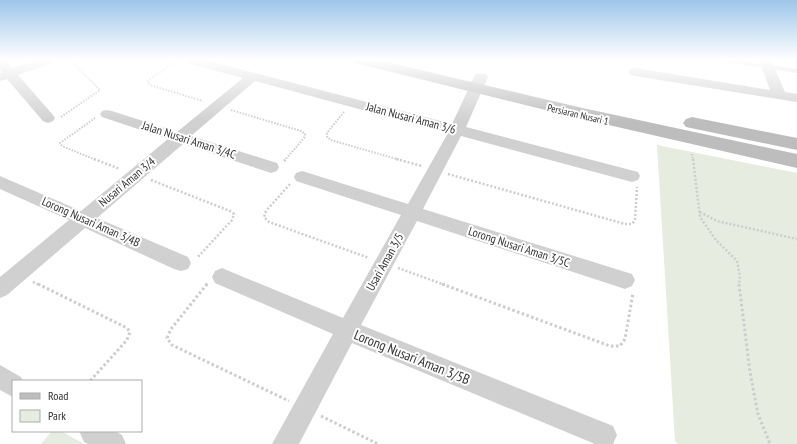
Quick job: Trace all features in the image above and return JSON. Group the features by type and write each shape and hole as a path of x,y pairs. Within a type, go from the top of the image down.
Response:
{"main road":[{"name":"Persiaran Nusari 1","path":"466,81 606,106 797,144"},
{"name":"Persiaran Nusari 1","path":"471,81 603,120 797,161"}],"street":[{"path":"9,81 48,118"},
{"name":"Nusari Aman 3/4","path":"0,289 247,81"},
{"name":"Jalan Nusari Aman 3/6","path":"271,81 632,176"},
{"path":"690,81 797,98"},
{"path":"773,81 779,95"},
{"name":"Usari Aman 3/5","path":"285,444 457,130 478,83"},
{"name":"Jalan Nusari Aman 3/4C","path":"107,114 271,167"},
{"name":"Lorong Nusari Aman 3/5C","path":"302,177 625,280"},
{"name":"Lorong Nusari Aman 3/4B","path":"0,182 181,263"},
{"name":"Lorong Nusari Aman 3/5B","path":"222,277 604,435"},
{"path":"0,377 12,384"}],"path":[{"path":"48,118 55,119 61,117 100,90 91,81"},
{"path":"149,81 150,85 301,131 305,134 304,138 280,165 271,167"},
{"path":"352,102 327,133 326,137 331,140 625,224 632,224 635,220 638,184 632,176"},
{"path":"107,114 97,117 60,144 136,175 230,210 234,214 232,220 197,258 190,262 181,263"},
{"path":"692,154 700,216 716,240 738,261 740,276 739,289 750,372 758,414 770,444"},
{"path":"302,177 292,182 266,211 264,217 269,222 610,346 620,346 625,339 633,292 630,285 625,280"},
{"path":"700,212 717,221 797,239"},
{"path":"17,274 127,328 130,332 127,340 91,380"},
{"path":"222,277 216,276 210,280 171,329 167,338 172,345 378,444"}],"green space":[{"path":"657,145 797,173 797,444 678,444 675,441"},
{"path":"51,432 63,432 84,444 41,444"}]}
